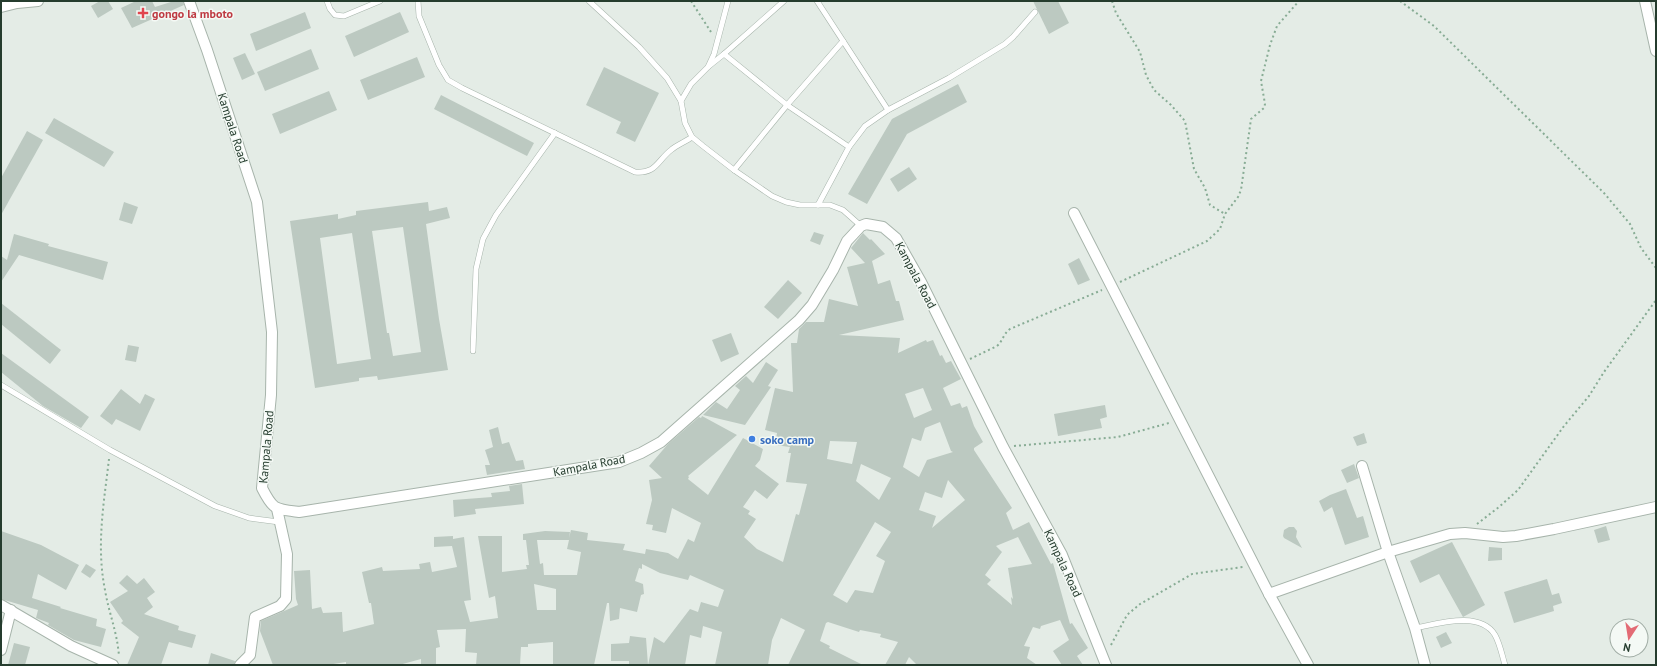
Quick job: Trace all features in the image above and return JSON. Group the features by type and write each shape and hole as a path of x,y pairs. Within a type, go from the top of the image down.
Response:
{"street":[{"path":"1,7 16,3 38,1"},
{"name":"Kampala Road","path":"189,1 207,50 257,202 272,332 271,395 262,488 268,502 277,509 299,512 619,462 641,453 660,442 799,320 812,305 833,270 847,241 861,226 866,224 883,226 896,238 921,282 1003,447 1062,555 1105,662"},
{"path":"1646,1 1656,51"},
{"path":"1074,214 1110,287 1269,594 1308,665"},
{"path":"1362,466 1388,552 1415,628 1425,665"},
{"path":"1269,594 1388,552 1450,534 1465,533 1503,537 1516,536 1656,507"},
{"path":"240,665 246,661 250,655 256,617 280,606 286,599 287,554 277,509"},
{"path":"1,605 71,646 116,662"},
{"path":"1,650 11,610"}],"lane":[{"path":"327,1 330,9 335,15 344,16 380,1"},
{"path":"418,1 419,16 439,65 448,80 627,169 643,173 652,170 670,151 692,137"},
{"path":"589,1 639,47 667,78 681,101 685,123 692,137 734,170 772,196 786,202 800,205 830,205 843,210 861,226"},
{"path":"708,67 714,54 728,1"},
{"path":"681,101 691,84 708,67 784,1"},
{"path":"817,1 888,110"},
{"path":"818,205 849,147 864,126 888,110 949,78 1005,44 1018,32 1035,12"},
{"path":"734,170 787,105 843,41"},
{"path":"724,54 787,105 849,147"},
{"path":"473,351 476,269 483,239 496,215 555,133"},
{"path":"1,385 110,450 215,506 249,518 279,522"},
{"path":"1415,628 1461,620 1480,623 1494,634 1505,665"}],"path":[{"path":"691,1 717,42"},
{"path":"1112,1 1116,13 1140,52 1146,75 1154,90 1171,105 1185,121 1194,169 1205,188 1210,205 1225,214"},
{"path":"960,363 1000,344 1005,333 1010,329 1110,287 1207,242 1220,229 1225,214 1238,197 1241,190 1252,119 1264,108 1265,104 1261,81 1270,45 1277,26 1299,1"},
{"path":"1400,1 1434,26 1604,193 1630,224 1641,248 1656,268"},
{"path":"1465,533 1499,507 1518,490 1564,426 1589,396 1604,372 1656,300"},
{"path":"1003,447 1118,437 1180,420"},
{"path":"110,450 101,522 100,548 105,590 118,638 116,662"},
{"path":"1105,662 1127,615 1140,604 1192,574 1255,565"}],"building":[{"path":"100,1 108,1 113,9 98,18 91,6"},
{"path":"136,1 152,1 155,7 174,1 183,1 184,5 132,28 121,8"},
{"path":"1033,1 1058,1 1069,23 1049,34"},
{"path":"305,12 311,28 256,51 250,34"},
{"path":"400,12 409,32 354,57 345,36"},
{"path":"311,49 319,69 265,91 257,72"},
{"path":"245,53 255,74 242,80 233,58"},
{"path":"417,57 425,77 368,100 360,80"},
{"path":"604,67 659,93 635,142 616,133 621,122 586,105"},
{"path":"958,84 967,102 907,134 867,204 848,194 892,119"},
{"path":"329,91 337,110 280,134 272,114"},
{"path":"441,95 534,143 527,156 434,109"},
{"path":"54,118 114,152 104,167 45,133"},
{"path":"27,131 43,140 1,215 1,178"},
{"path":"909,167 917,179 898,192 890,179"},
{"path":"124,202 138,207 132,224 119,220"},
{"path":"428,202 429,211 447,207 450,218 426,224 439,319 448,370 378,380 377,376 359,378 359,381 315,388 290,221 338,214 338,219 356,215 356,211","holes":["403,227 421,352 393,356 389,333 387,333 372,231","352,233 371,359 337,364 320,238"]},
{"path":"814,232 824,235 820,245 810,241"},
{"path":"863,233 885,254 872,261 878,284 890,280 896,301 899,301 904,320 839,335 900,338 898,353 926,340 927,342 933,340 940,356 942,355 946,363 951,361 961,379 943,388 951,406 960,403 962,408 967,406 974,426 983,442 974,448 974,450 1012,508 1006,513 1013,530 1029,522 1051,564 1053,563 1070,624 1072,623 1088,648 1077,656 1083,665 1062,665 1053,651 1069,640 1060,620 1041,626 1040,629 1033,627 1024,646 1030,647 1027,658 1037,665 917,665 909,657 905,665 885,665 898,642 880,637 881,634 860,630 859,632 828,622 826,623 820,641 830,646 829,648 863,665 788,665 805,630 781,618 772,640 768,665 715,665 722,632 703,626 701,638 690,635 685,665 648,665 654,637 664,643 690,609 698,612 701,602 718,607 724,590 690,575 688,580 660,573 642,564 642,569 639,568 635,581 643,584 644,594 641,595 637,612 620,608 619,619 610,621 609,603 607,603 594,665 553,665 553,642 528,644 528,647 521,647 520,665 476,665 477,653 465,652 466,629 437,630 440,647 436,648 436,665 421,665 421,659 399,665 346,665 346,662 327,665 273,665 260,631 261,621 298,605 296,599 294,571 310,570 312,609 321,607 323,613 342,612 343,632 374,624 371,603 369,603 362,572 382,567 383,571 420,569 419,564 430,562 432,572 457,567 452,546 434,547 434,537 453,536 453,539 464,537 471,600 464,601 470,622 498,618 495,596 489,598 478,536 502,536 502,572 527,569 526,565 529,565 526,540 523,540 523,534 545,531 570,532 569,538 571,530 588,533 587,540 625,544 623,550 645,554 646,549 668,553 678,559 688,539 694,542 701,523 672,508 666,533 652,530 653,525 646,524 652,500 649,480 662,478 649,466 668,444 702,416 737,435 688,476 688,479 708,495 743,438 763,449 760,460 755,466 779,484 767,499 755,490 743,507 750,511 748,514 756,519 744,537 757,549 783,562 796,514 799,515 807,484 786,482 791,453 788,453 790,447 775,445 777,433 765,430 775,388 793,392 791,343 797,343 799,329 806,322 824,322 829,299 858,306 847,267 865,263 851,248","holes":["923,388 932,410 914,418 905,394","940,422 951,451 953,452 927,460 919,477 903,467 912,438 921,441 925,428","830,441 857,442 852,464 827,459","861,464 891,478 879,500 856,481","948,480 965,500 932,528 936,516 919,510 925,492 942,498","875,522 891,532 876,556 885,561 873,593 855,590 847,603 833,595","1018,537 1032,564 1008,568 1013,599 1011,597 1012,605 987,584 991,580 985,575 1002,552 996,546","537,540 569,540 567,549 581,552 577,575 544,575 543,563 540,564","534,584 556,589 556,610 537,610"]},
{"path":"14,234 49,244 48,246 108,262 103,280 19,255 1,282 1,256 7,260"},
{"path":"1079,258 1090,280 1078,285 1068,264"},
{"path":"788,280 802,293 778,319 764,307"},
{"path":"1,303 61,350 50,364 1,324"},
{"path":"731,333 739,354 721,362 712,340"},
{"path":"128,345 139,347 136,362 125,360"},
{"path":"1,353 89,417 81,428 43,406 1,372"},
{"path":"766,362 778,370 768,386 771,387 745,425 703,415 716,402 727,409 740,390 735,386 746,376 753,383"},
{"path":"121,389 140,404 145,394 155,399 140,431 116,419 112,425 100,416"},
{"path":"1105,405 1107,417 1100,419 1102,428 1058,436 1054,414"},
{"path":"498,427 502,444 509,442 516,461 523,460 525,469 487,475 485,465 490,465 485,450 493,447 489,430"},
{"path":"1364,433 1367,443 1357,446 1353,437"},
{"path":"1354,464 1359,478 1347,483 1341,470"},
{"path":"522,484 524,504 475,509 476,514 454,517 453,500 492,497 491,493 510,491 509,486"},
{"path":"1346,489 1357,518 1363,516 1369,537 1345,545 1332,507 1324,512 1319,501"},
{"path":"1606,526 1610,540 1598,543 1594,530"},
{"path":"1289,527 1294,527 1297,531 1296,537 1302,548 1284,538 1284,530"},
{"path":"1,531 41,545 79,565 66,590 38,574 32,598 97,619 96,626 106,629 101,647 74,640 48,625 49,623 36,618 38,610 1,599"},
{"path":"1452,542 1485,605 1463,617 1439,574 1420,583 1410,561"},
{"path":"1489,547 1502,548 1502,560 1488,561"},
{"path":"86,564 96,570 90,578 81,572"},
{"path":"127,575 137,584 144,578 155,592 147,598 153,607 144,614 179,626 178,630 196,635 192,648 169,642 161,665 127,665 139,637 121,623 123,621 110,602 128,591 119,583"},
{"path":"1547,579 1552,595 1559,593 1562,603 1553,606 1554,611 1514,623 1504,592"},
{"path":"1446,632 1452,643 1441,648 1436,637"},
{"path":"630,636 646,638 648,665 629,665 629,661 611,661 611,644 629,643"},
{"path":"14,643 30,647 25,665 8,665"},
{"path":"211,653 235,661 234,665 208,665"}],"place":[{"name":"gongo la mboto","path":"143,13"},
{"name":"soko camp","path":"752,439"}]}
